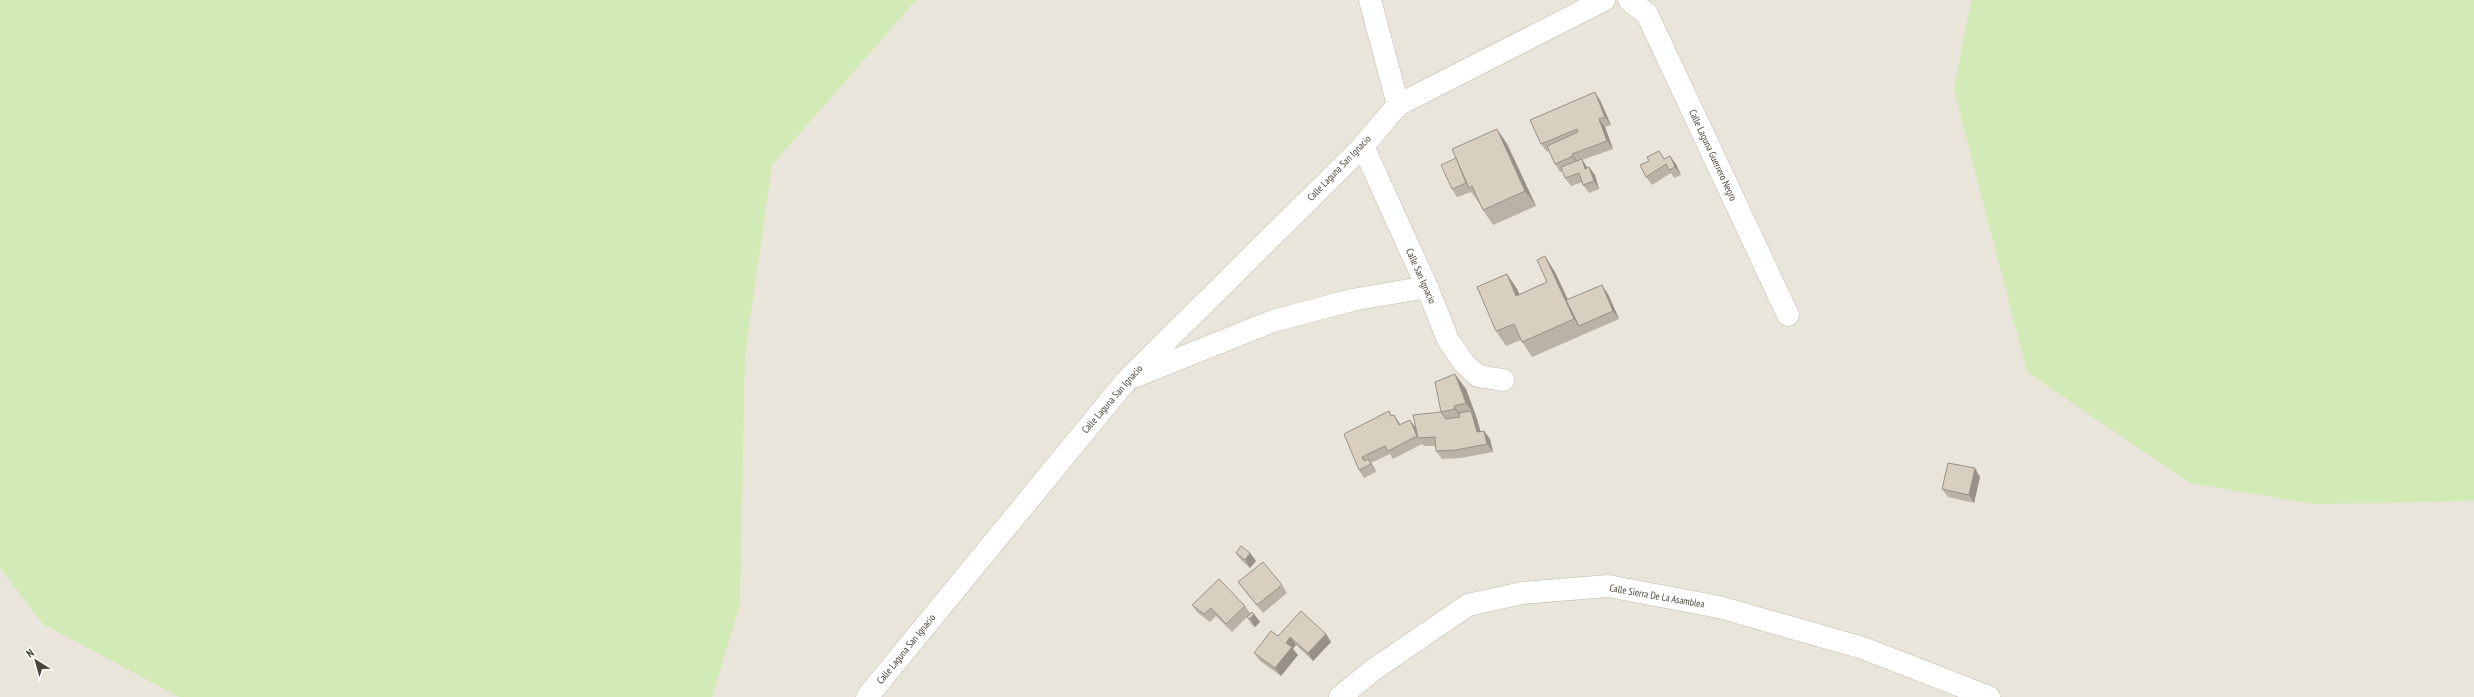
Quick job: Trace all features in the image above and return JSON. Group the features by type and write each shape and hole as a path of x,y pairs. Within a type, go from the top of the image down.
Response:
{"street":[{"path":"1370,0 1386,69 1398,105 1604,0"},
{"name":"Calle Laguna Guerrero Negro","path":"1629,0 1646,14 1788,315"},
{"name":"Calle Laguna San Ignacio","path":"867,697 1126,381 1362,146 1398,105"},
{"name":"Calle San Ignacio","path":"1362,146 1427,287 1448,340 1464,363 1478,376 1503,380"},
{"path":"1126,381 1273,321 1352,300 1427,287"},
{"name":"Calle Sierra De La Asamblea","path":"1340,697 1373,670 1468,605 1522,593 1608,586 1719,607 1863,648 1989,697"}],"shaded area":[{"path":"0,0 2474,0 2474,697 0,697"}],"green space":[{"path":"0,0 916,0 772,165 745,354 740,604 712,697 179,697 43,624 0,568"},
{"path":"1971,0 2474,0 2474,501 2314,504 2190,483 2027,372 1954,90"}],"building":[{"path":"1595,92 1605,117 1599,119 1607,141 1572,154 1573,156 1555,164 1547,146 1578,132 1577,129 1541,144 1530,120"},
{"path":"1497,129 1525,191 1483,210 1472,186 1469,188 1452,149"},
{"path":"1659,151 1664,159 1670,156 1675,167 1669,170 1666,164 1646,177 1640,165 1649,161 1647,157"},
{"path":"1456,158 1466,183 1452,189 1441,165"},
{"path":"1582,159 1585,169 1589,167 1594,181 1583,185 1579,173 1565,178 1561,167"},
{"path":"1545,256 1574,319 1522,342 1514,324 1496,331 1477,287 1507,274 1516,296 1547,282 1537,260"},
{"path":"1602,285 1613,311 1579,326 1566,300"},
{"path":"1455,374 1466,403 1454,406 1455,409 1441,412 1435,382"},
{"path":"1389,411 1391,416 1394,415 1399,425 1410,420 1417,436 1388,451 1385,446 1362,457 1364,461 1368,459 1371,464 1359,470 1344,434"},
{"path":"1471,411 1477,432 1484,431 1487,444 1456,450 1436,451 1435,437 1418,438 1413,415 1441,412 1446,419 1460,417 1459,413"},
{"path":"1948,463 1975,468 1969,495 1942,489"},
{"path":"1241,546 1250,553 1245,560 1236,553"},
{"path":"1263,562 1282,585 1257,605 1238,582"},
{"path":"1219,579 1245,606 1226,624 1211,608 1204,614 1192,605"},
{"path":"1301,611 1326,634 1308,653 1290,637 1286,643 1292,647 1275,668 1254,653 1271,631 1278,636"},
{"path":"1252,612 1254,614 1250,619 1247,617"}]}
